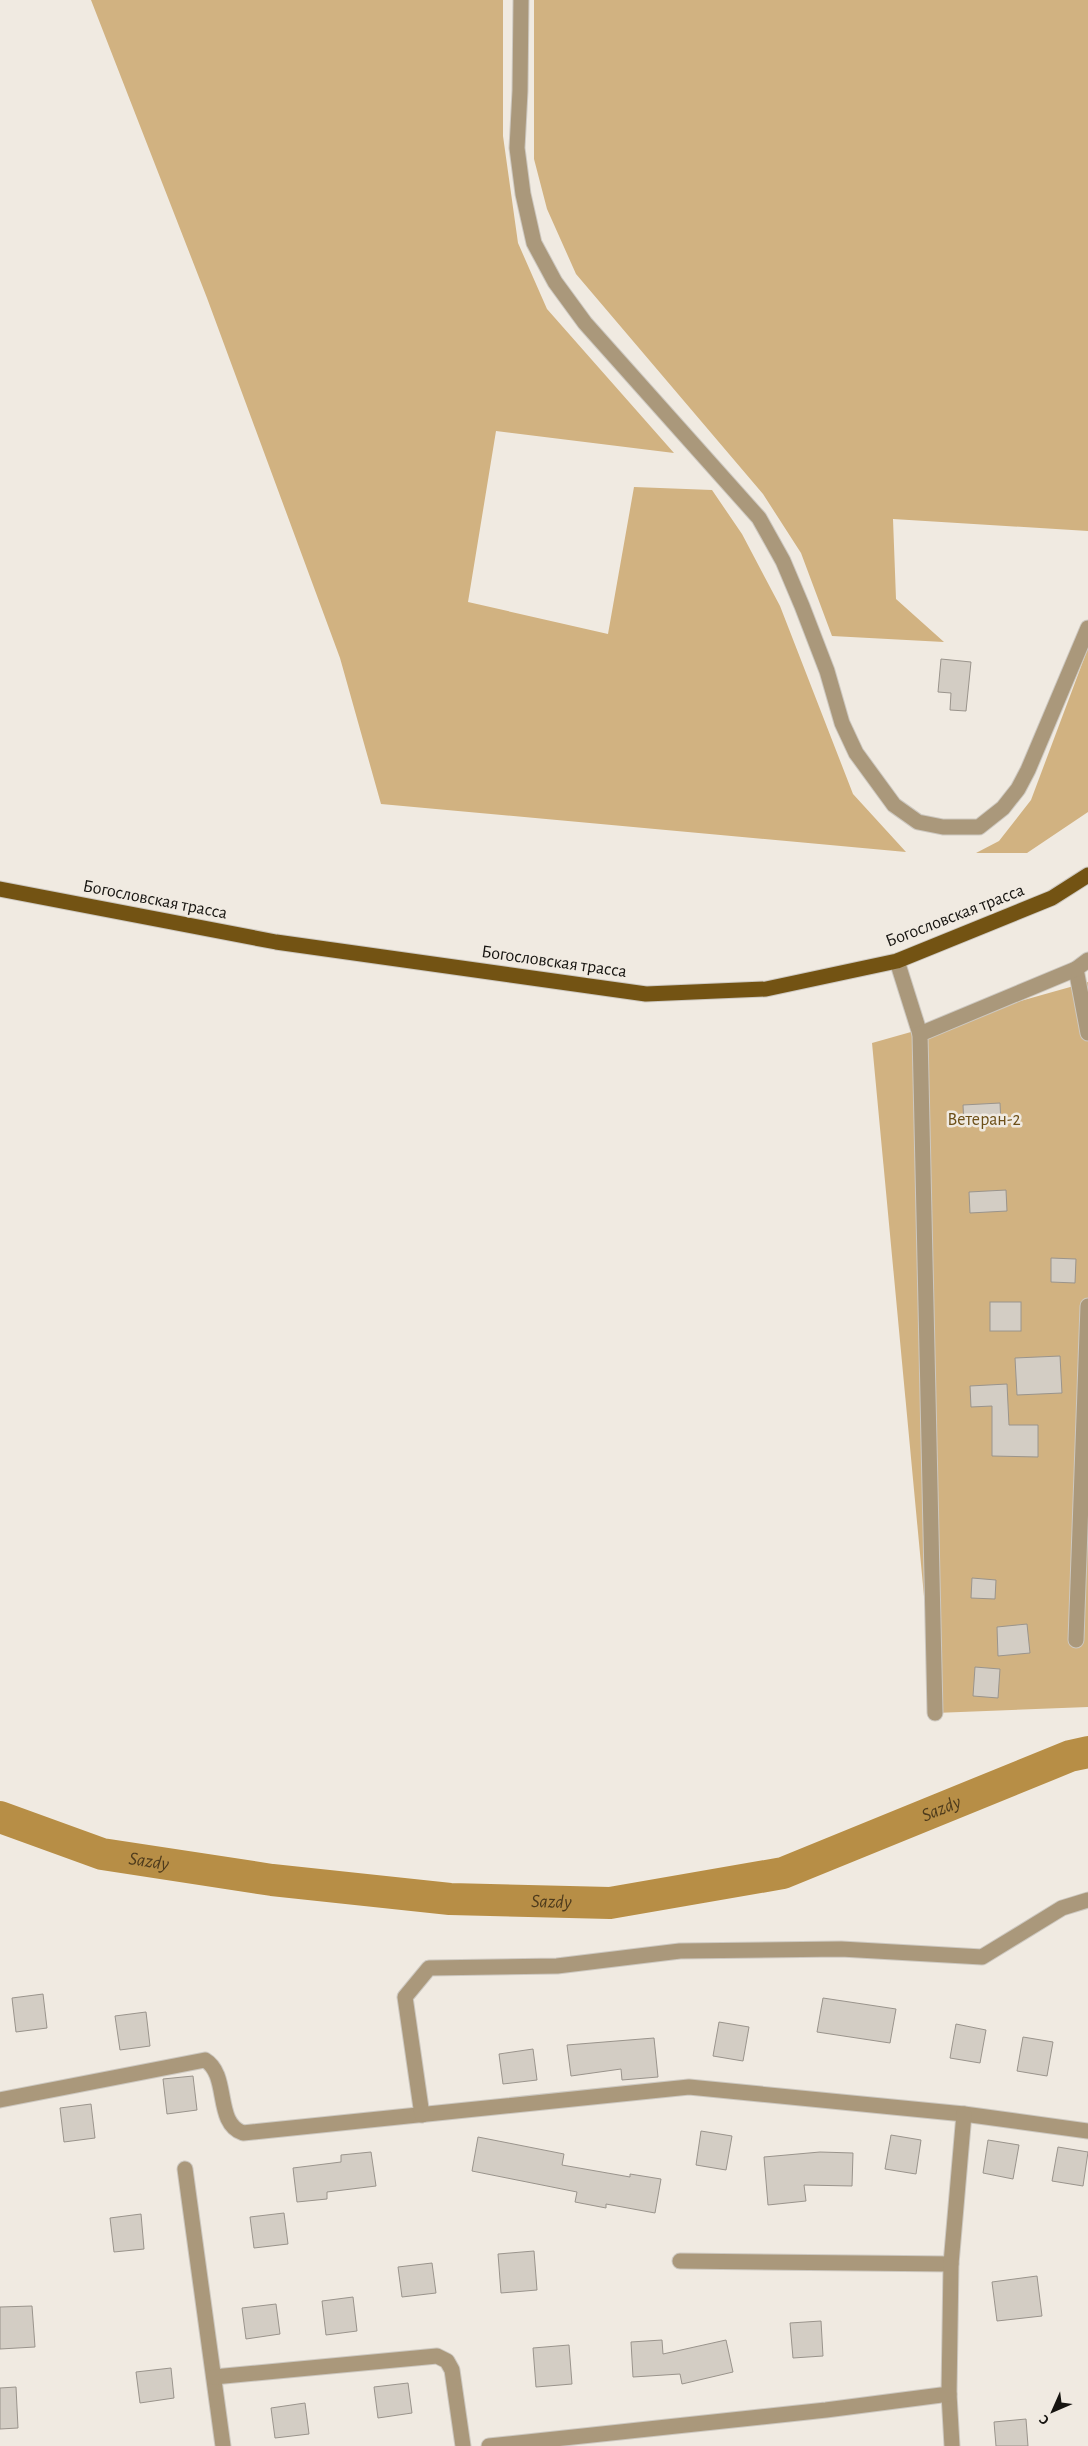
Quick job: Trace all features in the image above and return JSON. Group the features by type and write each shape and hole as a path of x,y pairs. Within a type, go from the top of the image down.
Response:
{"main road":[{"name":"Богословская трасса","path":"0,889 276,942 646,994 766,989 897,961 1052,898 1088,875"}],"street":[{"path":"521,0 517,148 523,194 534,243 555,282 585,323 759,518 783,561 802,606 827,671 842,724 856,753 894,805 918,822 943,827 979,827 1003,808 1018,789 1028,770 1088,628"},
{"path":"897,961 920,1034 935,1713"},
{"path":"920,1034 1082,965 1088,1033"},
{"path":"1076,1640 1088,1306"},
{"path":"422,2115 405,1997 429,1968 557,1966 680,1951 841,1949 982,1957 1062,1908 1088,1900"},
{"path":"0,2100 205,2060 212,2064 216,2070 230,2123 236,2130 243,2133 689,2087 964,2114 1088,2132"},
{"path":"952,2446 950,2394 951,2264 964,2114"},
{"path":"185,2169 224,2446"},
{"path":"680,2261 951,2264"},
{"path":"214,2377 437,2356 447,2361 452,2370 462,2446"},
{"path":"489,2446 816,2411 950,2394"}],"green space":[{"path":"91,0 503,0 503,136 518,243 547,309 674,453 496,431 468,602 608,634 634,487 712,490 742,534 780,606 853,794 906,852 381,804 340,658 207,298"},
{"path":"534,0 1088,0 1088,531 893,519 896,599 944,642 832,636 801,553 763,494 576,274 547,209 534,159"},
{"path":"1088,648 1088,812 1027,853 976,853 999,841 1031,800"},
{"name":"Ветеран-2","path":"1088,982 1088,1707 935,1713 872,1043"}],"building":[{"path":"941,659 971,662 966,711 950,710 951,693 938,692"},
{"path":"1000,1103 1001,1124 964,1126 963,1105"},
{"path":"1006,1190 1007,1211 970,1213 969,1192"},
{"path":"1051,1258 1076,1259 1075,1283 1051,1282"},
{"path":"990,1302 1021,1302 1021,1331 990,1331"},
{"path":"1060,1356 1062,1393 1017,1395 1015,1358"},
{"path":"1007,1384 1009,1425 1038,1425 1038,1457 992,1456 992,1406 971,1407 970,1386"},
{"path":"972,1578 996,1580 995,1599 971,1598"},
{"path":"1027,1624 1030,1653 998,1656 997,1627"},
{"path":"975,1667 1000,1669 998,1698 973,1696"},
{"path":"43,1994 47,2028 16,2032 12,1998"},
{"path":"823,1998 896,2009 890,2043 817,2032"},
{"path":"146,2012 150,2046 120,2050 115,2016"},
{"path":"719,2022 749,2027 743,2061 713,2056"},
{"path":"956,2024 986,2030 980,2063 950,2058"},
{"path":"1023,2037 1053,2042 1047,2076 1017,2071"},
{"path":"654,2038 658,2077 622,2080 621,2069 571,2076 567,2045"},
{"path":"533,2049 537,2080 503,2084 499,2054"},
{"path":"193,2076 197,2110 167,2114 163,2079"},
{"path":"91,2104 95,2138 64,2142 60,2108"},
{"path":"701,2131 732,2136 726,2170 696,2165"},
{"path":"891,2135 921,2140 916,2174 885,2169"},
{"path":"478,2137 564,2154 562,2165 630,2177 630,2174 661,2179 655,2213 606,2204 606,2208 575,2202 577,2192 472,2171"},
{"path":"988,2140 1019,2145 1013,2179 983,2173"},
{"path":"1058,2147 1088,2152 1083,2186 1052,2181"},
{"path":"371,2152 376,2186 327,2192 327,2199 297,2202 293,2168 341,2162 341,2155"},
{"path":"820,2152 853,2153 852,2186 804,2185 806,2201 768,2205 764,2157"},
{"path":"284,2213 288,2244 254,2248 250,2217"},
{"path":"141,2214 144,2249 114,2252 110,2218"},
{"path":"534,2251 537,2290 501,2293 498,2254"},
{"path":"432,2263 436,2293 402,2297 398,2267"},
{"path":"1037,2276 1042,2316 997,2321 992,2282"},
{"path":"353,2297 357,2331 326,2335 322,2301"},
{"path":"276,2304 280,2334 246,2339 242,2308"},
{"path":"32,2306 35,2347 0,2349 0,2307"},
{"path":"821,2321 823,2356 793,2358 790,2323"},
{"path":"662,2340 663,2354 726,2340 733,2372 682,2384 680,2374 633,2377 631,2342"},
{"path":"569,2345 572,2384 536,2387 533,2348"},
{"path":"171,2368 174,2398 140,2403 136,2372"},
{"path":"408,2383 412,2413 378,2418 374,2387"},
{"path":"16,2387 18,2428 0,2429 0,2388"},
{"path":"305,2403 309,2434 275,2438 271,2408"},
{"path":"1026,2419 1028,2446 996,2446 994,2422"}],"waterway":[{"name":"Sazdy","path":"0,1817 102,1854 272,1880 450,1899 610,1903 783,1873 1070,1756 1088,1752"}]}
